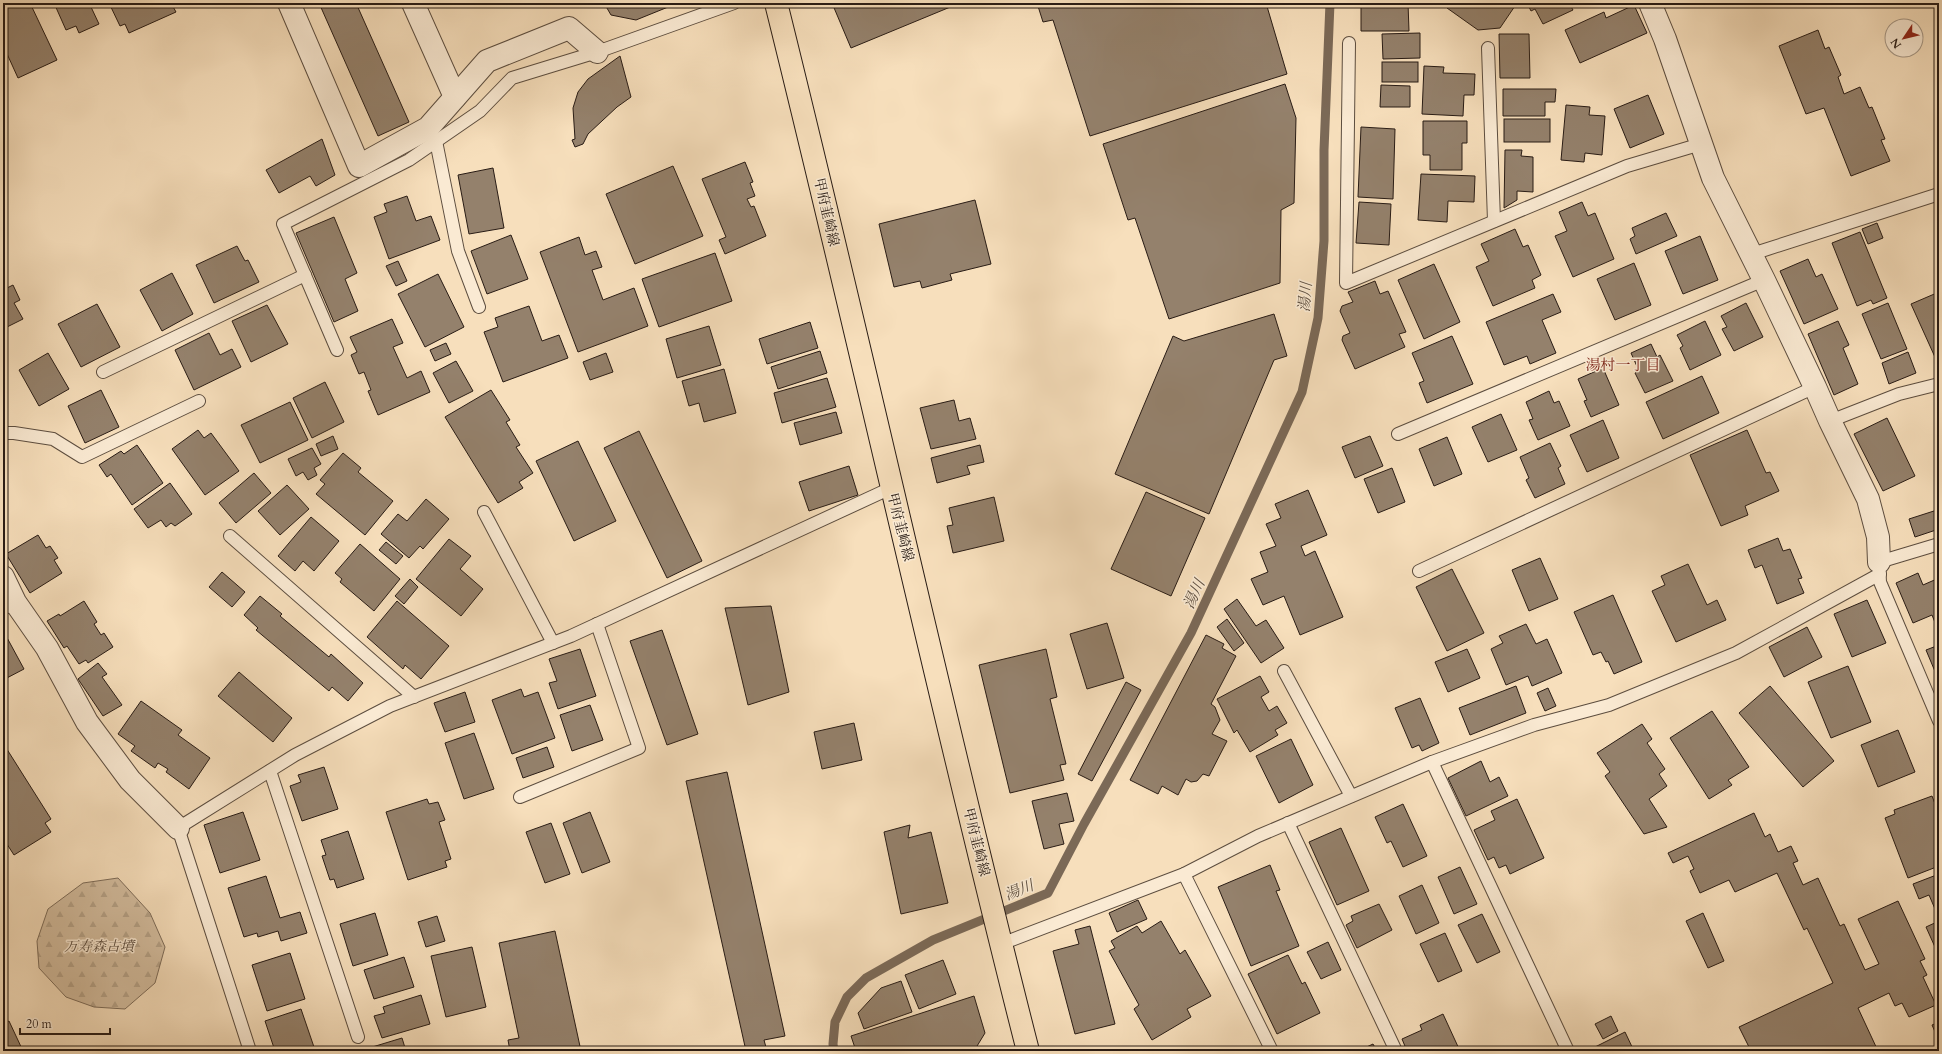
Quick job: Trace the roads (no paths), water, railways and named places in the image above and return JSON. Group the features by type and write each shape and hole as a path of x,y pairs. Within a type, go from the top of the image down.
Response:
{"main road":[{"name":"甲府韮崎線","path":"776,3 819,177 891,488 1028,1051"}],"street":[{"path":"289,3 359,166 428,128 487,61 569,28 597,52"},
{"path":"413,3 455,97"},
{"path":"1650,3 1665,39 1713,178 1752,254 1868,499 1878,538 1880,568"},
{"path":"3,577 9,606 47,648 87,722 130,780 178,828"}],"lane":[{"path":"337,350 283,224 409,160 480,111 512,78 597,52 734,3"},
{"path":"1350,42 1346,283 1626,166 1701,144"},
{"path":"1488,48 1494,221"},
{"path":"436,141 458,251 480,307"},
{"path":"1752,254 1939,194"},
{"path":"103,372 305,275"},
{"path":"1398,434 1764,280"},
{"path":"1830,421 1899,394 1939,384"},
{"path":"1419,571 1816,387"},
{"path":"3,433 14,433 54,439 82,457 199,400"},
{"path":"250,1051 178,828 295,755 390,706 553,643 597,624 891,488"},
{"path":"484,512 553,643"},
{"path":"230,536 414,697"},
{"path":"1000,940 1184,874 1288,823 1432,762 1534,725 1609,705 1736,653 1880,568 1939,544"},
{"path":"1880,568 1880,582 1939,721"},
{"path":"520,797 639,748 597,624"},
{"path":"1284,671 1351,796"},
{"path":"1432,762 1568,1051"},
{"path":"270,771 358,1037"},
{"path":"1288,823 1396,1051"},
{"path":"1184,874 1272,1051"}],"waterway":[{"name":"湯川","path":"834,1051 833,1044 835,1022 847,997 866,978 933,940 1048,893 1084,824 1191,633 1302,392 1318,318 1324,241 1324,150 1330,3"}],"district":[{"name":"湯村一丁目","path":"1623,365"}],"park label":[{"name":"万寿森古墳","path":"99,946"}]}
